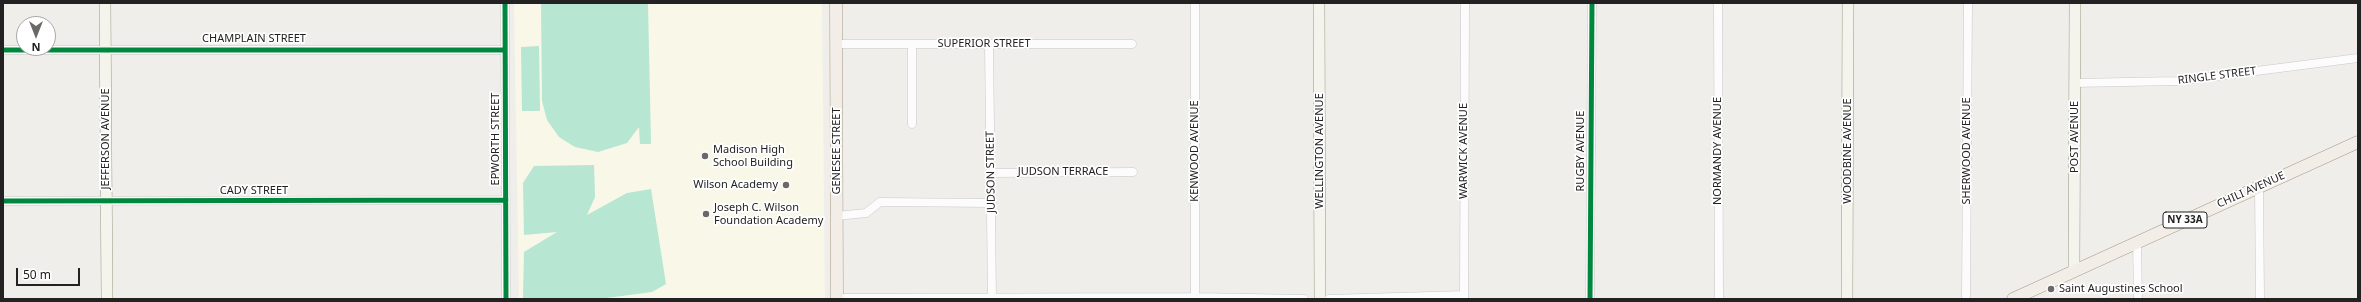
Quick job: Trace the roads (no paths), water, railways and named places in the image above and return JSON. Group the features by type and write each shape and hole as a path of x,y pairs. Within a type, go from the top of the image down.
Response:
{"main road":[{"name":"GENESEE STREET","path":"836,3 837,299"},
{"name":"CHILI AVENUE","path":"2018,298 2259,186 2358,142"}],"street":[{"name":"JEFFERSON AVENUE","path":"105,3 107,299"},
{"name":"EPWORTH STREET","path":"505,3 506,299"},
{"name":"KENWOOD AVENUE","path":"1195,3 1195,298"},
{"name":"WELLINGTON AVENUE","path":"1319,3 1320,299"},
{"name":"WARWICK AVENUE","path":"1464,297 1465,3"},
{"name":"RUGBY AVENUE","path":"1590,299 1592,3"},
{"name":"NORMANDY AVENUE","path":"1718,3 1719,299"},
{"name":"WOODBINE AVENUE","path":"1847,299 1848,3"},
{"name":"SHERWOOD AVENUE","path":"1966,299 1968,3"},
{"name":"POST AVENUE","path":"2074,271 2075,3"},
{"name":"SUPERIOR STREET","path":"836,44 1132,44"},
{"path":"912,44 912,124"},
{"name":"JUDSON STREET","path":"989,44 992,173 992,299"},
{"name":"CHAMPLAIN STREET","path":"3,50 505,50"},
{"name":"RINGLE STREET","path":"2075,83 2178,81 2358,58"},
{"name":"JUDSON TERRACE","path":"992,173 1133,172"},
{"path":"2259,186 2260,299"},
{"name":"CADY STREET","path":"3,201 506,200"},
{"path":"837,216 866,213 880,202 992,203"},
{"path":"2137,242 2138,299"},
{"path":"1329,299 1464,297"},
{"path":"837,299 1304,299"}],"place":[{"name":"Madison High School Building","path":"705,156"},
{"name":"Wilson Academy","path":"786,185"},
{"name":"Joseph C. Wilson Foundation Academy","path":"706,214"},
{"name":"Saint Augustines School","path":"2051,289"}]}
